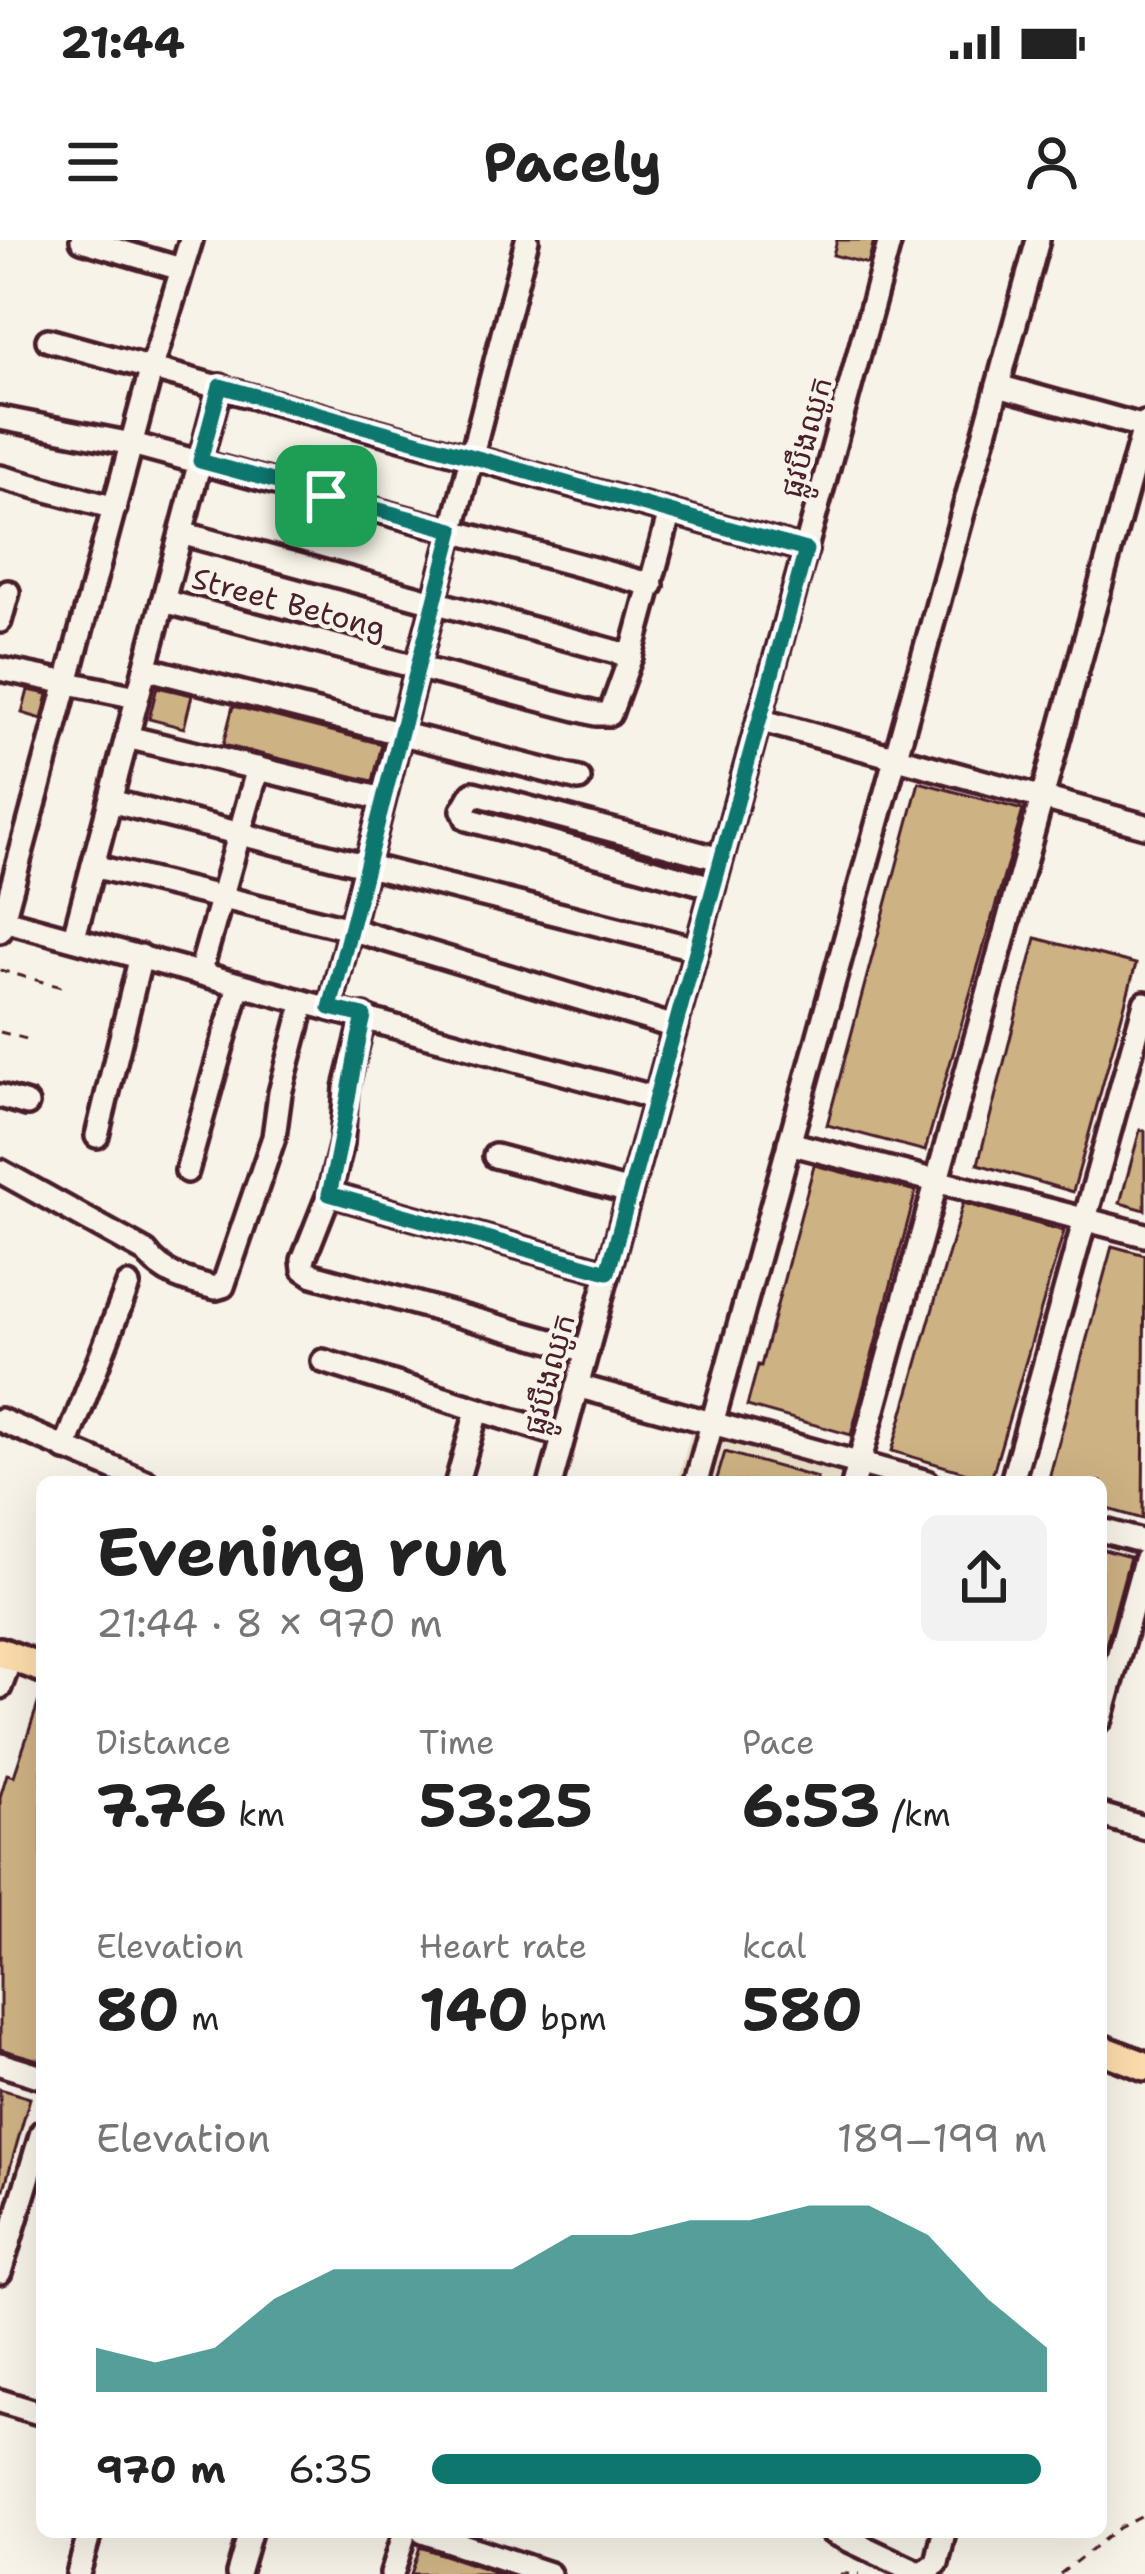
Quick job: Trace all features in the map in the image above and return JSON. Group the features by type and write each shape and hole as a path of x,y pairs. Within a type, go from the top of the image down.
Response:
{"main road":[{"path":"6,1654 36,1666"},
{"path":"1107,2050 1143,2059"}],"street":[{"path":"82,240 181,269"},
{"path":"191,240 1,923 74,937 656,1098"},
{"path":"330,1008 527,240"},
{"name":"ផ្លូវបឹងឈូក","path":"553,1476 890,240"},
{"path":"698,1476 1038,240"},
{"path":"48,340 806,550"},
{"path":"74,937 220,386"},
{"path":"577,1386 712,1423 856,1473 1145,426 998,386"},
{"path":"0,418 200,461 652,585"},
{"path":"0,477 115,508"},
{"path":"181,533 632,656 670,512"},
{"path":"0,621 8,592"},
{"name":"Street Betong","path":"163,601 596,714 610,714 632,656"},
{"path":"145,668 579,779"},
{"path":"0,669 137,697"},
{"path":"759,721 1145,826"},
{"path":"127,737 383,799"},
{"path":"200,973 258,768"},
{"path":"713,887 467,819 463,809 473,794 720,859"},
{"path":"110,801 697,949"},
{"path":"93,866 350,929 675,1027"},
{"path":"97,1136 141,956"},
{"path":"187,1172 239,985"},
{"path":"0,1171 146,1252 154,1264 173,1274 223,1286 274,1137 280,1093 304,1003"},
{"path":"1014,1476 1145,1003"},
{"path":"364,1016 346,1088 342,1143 304,1269 586,1351"},
{"path":"0,1096 27,1104"},
{"path":"789,1143 1145,1235"},
{"path":"495,1156 630,1192"},
{"path":"329,1194 608,1272"},
{"path":"65,1449 128,1285"},
{"path":"323,1361 563,1436"},
{"path":"460,1476 477,1411"},
{"path":"0,1420 131,1476"},
{"path":"1107,1532 1145,1542"},
{"path":"1107,1697 1145,1560"},
{"path":"0,1687 6,1654"},
{"path":"1107,1817 1145,1828"},
{"path":"0,2064 36,2075"},
{"path":"0,2272 36,2152"},
{"path":"0,2401 36,2412"},
{"path":"78,2574 88,2538"},
{"path":"238,2574 248,2538"},
{"path":"392,2574 403,2538"},
{"path":"441,2538 549,2574"},
{"path":"845,2538 921,2574 937,2563 943,2538"}],"path":[{"path":"0,970 65,988"},
{"path":"0,1032 34,1041"},
{"path":"1107,2537 1145,2516"},
{"path":"1060,2574 1106,2538"},
{"path":"840,2574 859,2574"}],"shaded area":[{"path":"697,1410 846,1451 840,1476 679,1476"}],"building":[{"path":"837,240 874,240 868,264 833,255"},
{"path":"157,687 192,695 184,728 149,719"},
{"path":"28,690 48,694 42,719 22,713"},
{"path":"233,706 382,744 373,781 223,745"},
{"path":"919,782 1023,810 925,1151 827,1125"},
{"path":"1036,938 1136,964 1073,1192 978,1164"},
{"path":"1140,1130 1145,1131 1145,1210 1120,1203"},
{"path":"814,1165 916,1191 851,1435 747,1406"},
{"path":"963,1203 1064,1231 992,1476 892,1451"},
{"path":"1112,1246 1145,1255 1143,1519 1107,1509 1107,1476 1050,1476"},
{"path":"725,1452 810,1476 718,1476"},
{"path":"1107,1551 1130,1557 1107,1641"},
{"path":"36,1710 36,2059 0,2049 0,1797 7,1774 14,1776"},
{"path":"0,2089 30,2098 4,2189 0,2188"},
{"path":"420,2547 502,2574 411,2574"}],"route":[{"path":"220,386 806,550 608,1272 329,1194 345,1129 346,1088 364,1016 330,1008 453,530 326,496 200,461 220,386"}]}
